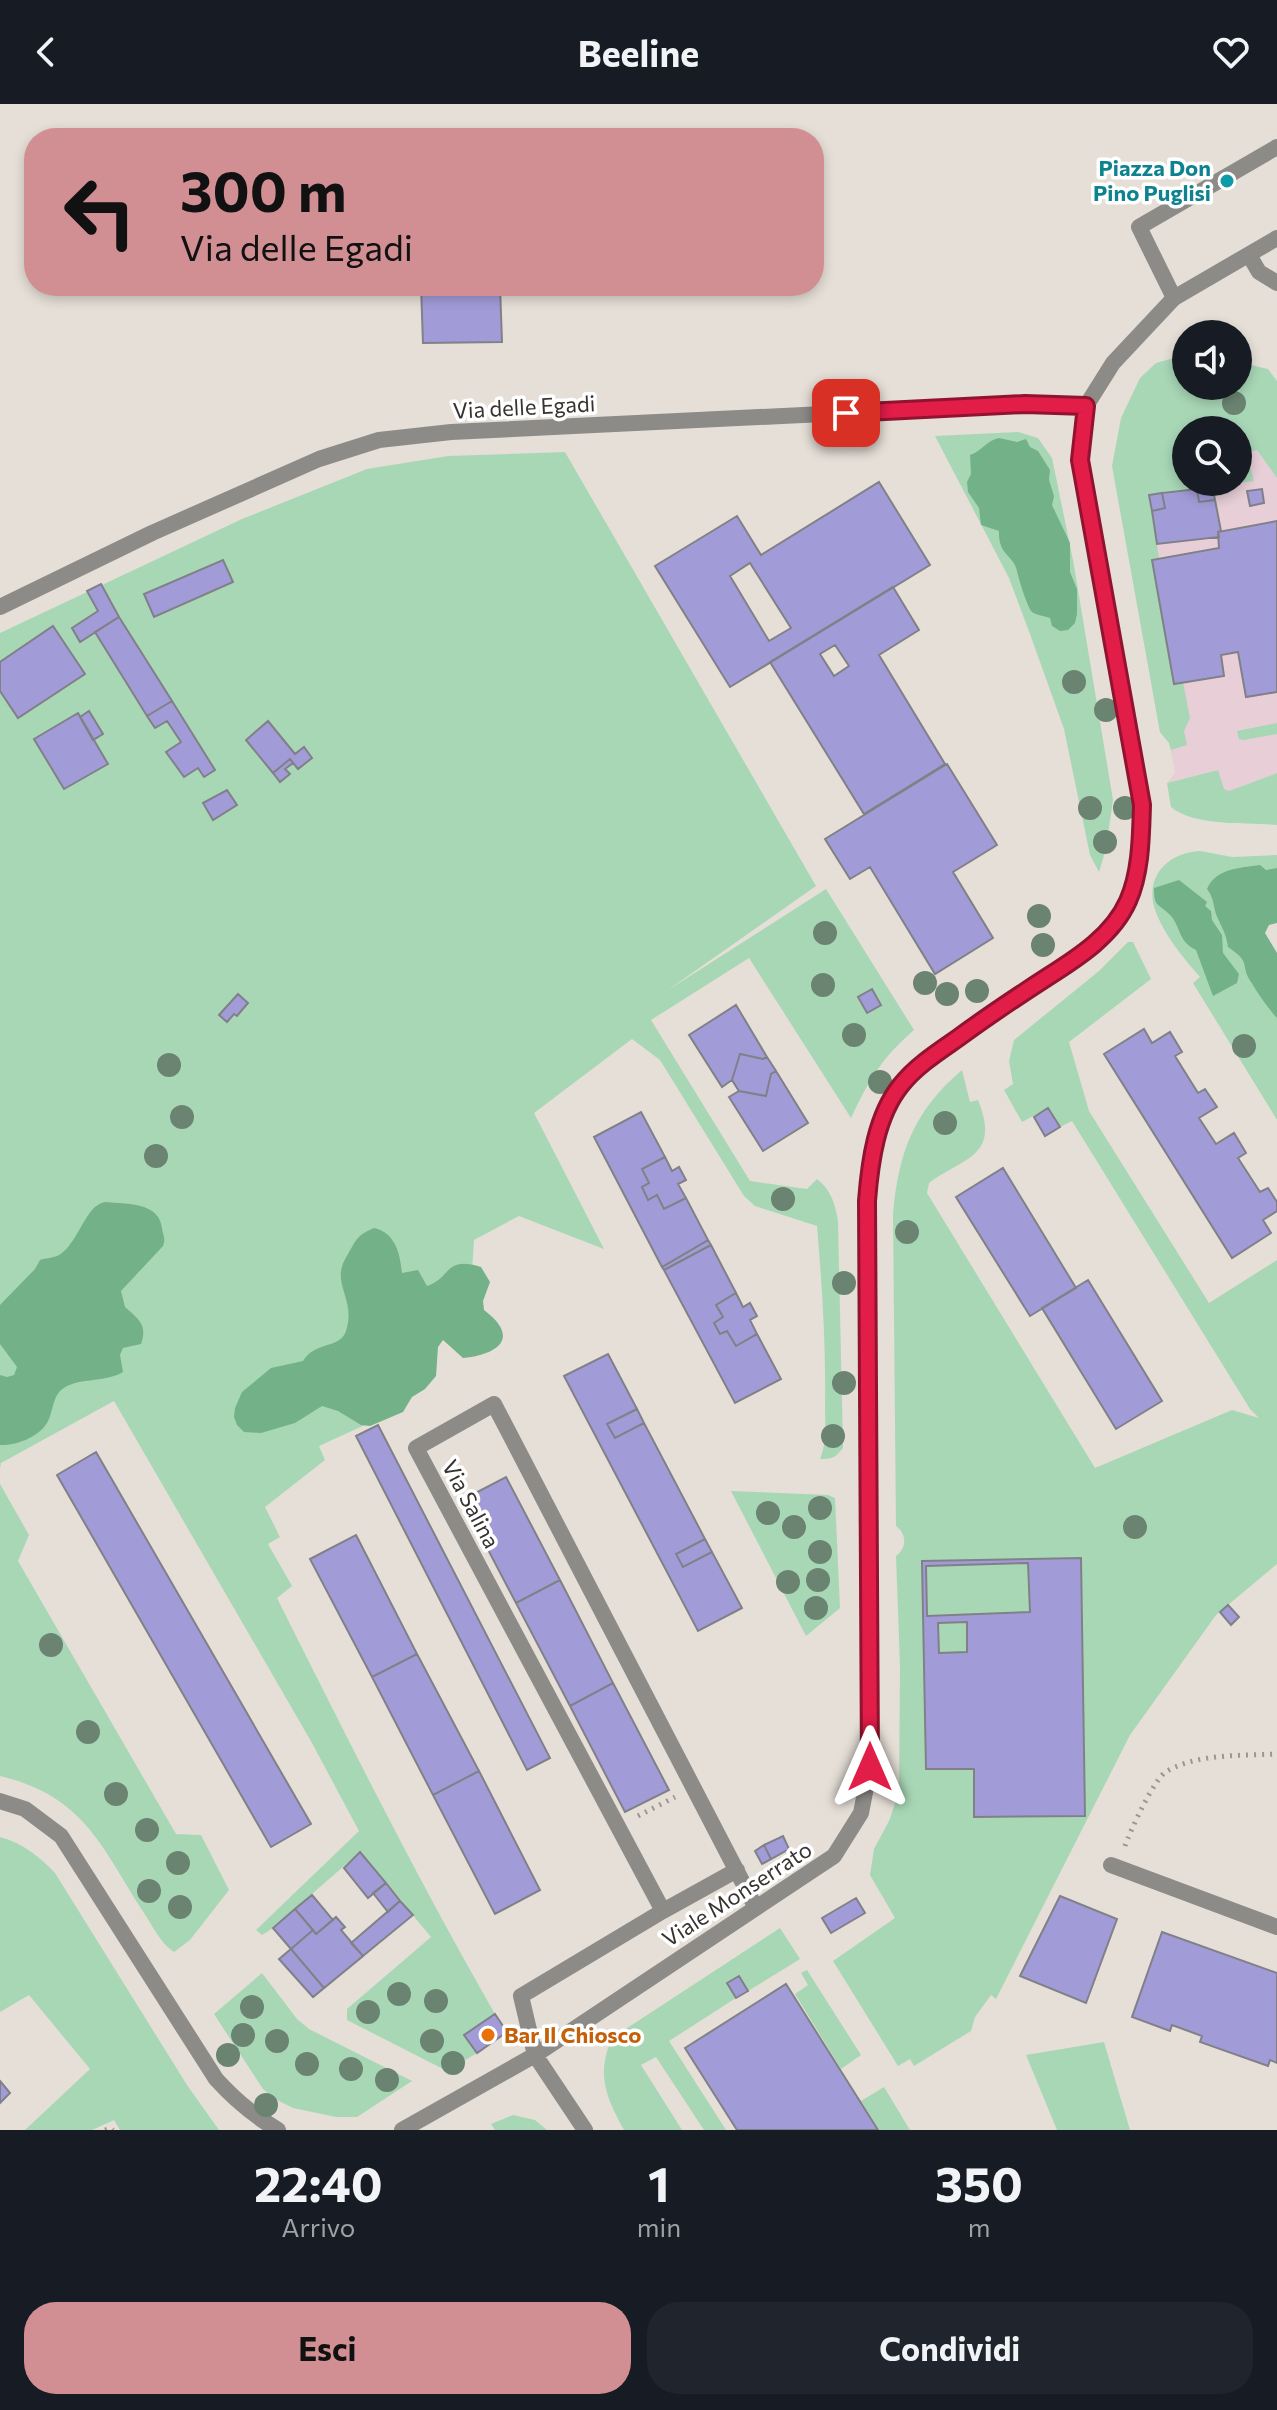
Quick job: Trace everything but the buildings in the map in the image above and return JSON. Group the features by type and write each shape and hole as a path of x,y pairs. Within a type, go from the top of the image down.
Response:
{"street":[{"path":"1174,298 1139,227 1277,147"},
{"name":"Viale Monserrato","path":"402,2130 535,2055 834,1856 861,1813 870,1767 867,1201 870,1164 884,1116 901,1085 933,1056 1106,934 1129,898 1141,843 1142,805 1080,460 1086,406 1113,363 1174,298 1277,238"},
{"path":"1249,255 1259,272 1277,283"},
{"name":"Via delle Egadi","path":"0,607 152,533 319,459 379,440 451,432 1025,404 1086,406"},
{"name":"Via Salina","path":"663,1911 416,1448 494,1404 756,1908"},
{"path":"0,1801 25,1809 61,1836 216,2079 255,2117 278,2130"},
{"path":"1114,1866 1277,1927"},
{"path":"585,2130 535,2055 521,1996 737,1870"}],"path":[{"path":"1114,1866 1164,1772 1207,1758 1277,1754"},
{"path":"618,1827 693,1787"},
{"path":"105,2130 113,2130"}],"shaded area":[{"path":"1258,450 1277,478 1277,773 1229,791 1224,790 1217,770 1167,783 1175,773 1173,761 1169,743 1160,732 1115,481 1172,481 1172,496 1252,496 1252,451"}],"green space":[{"path":"1172,359 1172,400 1252,400 1252,365 1268,369 1277,381 1277,478 1257,450 1252,452 1252,416 1172,416 1172,492 1149,495 1159,558 1152,560 1174,684 1183,682 1190,718 1184,731 1187,745 1171,750 1160,732 1112,466 1121,418 1140,378 1156,363"},
{"path":"1018,432 1038,438 1052,458 1073,560 1113,800 1106,849 1099,872 1090,855 1064,729 1009,578 935,436"},
{"path":"999,438 1017,442 1026,439 1050,470 1049,480 1054,496 1052,505 1070,543 1070,572 1077,589 1077,614 1075,623 1068,630 1060,631 1052,626 1050,618 1030,610 1015,566 1001,546 999,531 981,525 979,508 968,492 970,455"},
{"path":"565,452 816,886 668,990 826,889 914,1030 877,1070 851,1118 749,958 651,1020 750,1181 807,1189 817,1179 832,1197 838,1221 843,1448 835,1456 820,1459 825,1432 825,1360 817,1226 755,1206 744,1196 660,1060 632,1039 534,1113 604,1249 519,1216 474,1240 470,1303 378,1419 319,1446 325,1460 265,1507 280,1537 268,1544 292,1586 277,1598 410,1860 495,2014 465,2035 477,2053 447,2071 347,2020 347,2009 431,1937 360,1852 273,1928 262,1935 256,1930 359,1831 312,1743 114,1401 1,1463 0,1468 0,633 242,519 367,469 448,456"},
{"path":"1277,723 1277,734 1239,739 1237,731"},
{"path":"1218,770 1224,789 1229,791 1277,773 1277,825 1207,821 1171,807 1167,783"},
{"path":"1200,851 1232,857 1277,855 1277,913 1256,927 1277,960 1277,1120 1193,983 1200,977 1170,940 1153,902 1155,880 1167,863 1187,853"},
{"path":"1260,865 1266,870 1277,868 1277,923 1269,925 1265,933 1277,953 1277,1018 1251,982 1243,961 1228,947 1207,889 1222,873"},
{"path":"1179,880 1207,902 1205,906 1211,911 1212,920 1222,935 1223,953 1239,974 1237,983 1213,996 1196,950 1185,942 1173,918 1155,899 1154,888"},
{"path":"1128,942 1133,942 1151,979 1069,1042 1089,1111 1209,1303 1277,1260 1277,1564 1216,1615 1130,1735 996,1999 991,1995 975,2017 971,2031 914,2066 910,2059 898,2066 833,1961 895,1918 870,1875 874,1849 889,1821 899,1792 900,1666 896,1556 904,1541 896,1526 893,1213 900,1170 912,1134 932,1101 962,1070 970,1102 978,1100 984,1119 982,1144 966,1160 929,1183 927,1193 1095,1468 1232,1410 1259,1418 1250,1409 1072,1121 1060,1127 1048,1108 1022,1122 1004,1090 1013,1084 1009,1061 1014,1040 1099,971"},
{"path":"105,1202 141,1206 155,1213 160,1220 163,1246 121,1291 125,1307 142,1327 141,1344 123,1348 120,1355 123,1372 67,1386 56,1396 49,1419 41,1430 21,1442 0,1445 0,1375 14,1375 17,1367 0,1344 0,1305 40,1260 57,1256 66,1249 92,1210"},
{"path":"374,1228 392,1239 402,1273 418,1270 427,1286 454,1266 469,1264 481,1267 490,1282 483,1301 484,1310 501,1328 501,1343 487,1353 463,1358 443,1340 438,1347 436,1376 425,1389 412,1397 403,1412 370,1426 361,1425 338,1411 322,1406 295,1423 261,1433 244,1432 234,1417 242,1392 271,1368 303,1361 314,1350 343,1337 348,1309 341,1283 343,1265 358,1238"},
{"path":"0,1484 29,1535 18,1561 176,1834 201,1835 229,1890 190,1940 174,1952 157,1934 102,1845 71,1810 52,1796 0,1776"},
{"path":"731,1491 828,1495 835,1498 840,1608 806,1636"},
{"path":"0,1837 30,1851 55,1873 187,2085 219,2130 120,2130 114,2120 92,2130 25,2130 90,2069 29,1995 0,2012"},
{"path":"780,1928 800,1959 748,1991 728,1983 736,1998 669,2041 726,2130 704,2130 656,2057 641,2065 682,2130 624,2130 605,2086 605,2063 612,2038"},
{"path":"807,1970 861,2055 841,2069 795,1994 808,1985 801,1973"},
{"path":"262,1973 297,2019 309,2029 412,2081 357,2117 336,2117 293,2108 275,2099 263,2089 214,2014"},
{"path":"1104,2042 1130,2130 1057,2130 1026,2055"},
{"path":"884,2087 910,2130 879,2130 861,2101"},
{"path":"513,2115 535,2120 547,2130 495,2130 491,2124"}],"place":[{"name":"Piazza Don Pino Puglisi","path":"1227,181"},
{"name":"Bar Il Chiosco","path":"488,2035"}],"route":[{"path":"846,413 1025,404 1086,406 1080,460 1142,805 1141,843 1129,898 1121,915 1106,934 1069,963 993,1012 933,1056 901,1085 884,1116 870,1164 867,1201 870,1767"}]}
